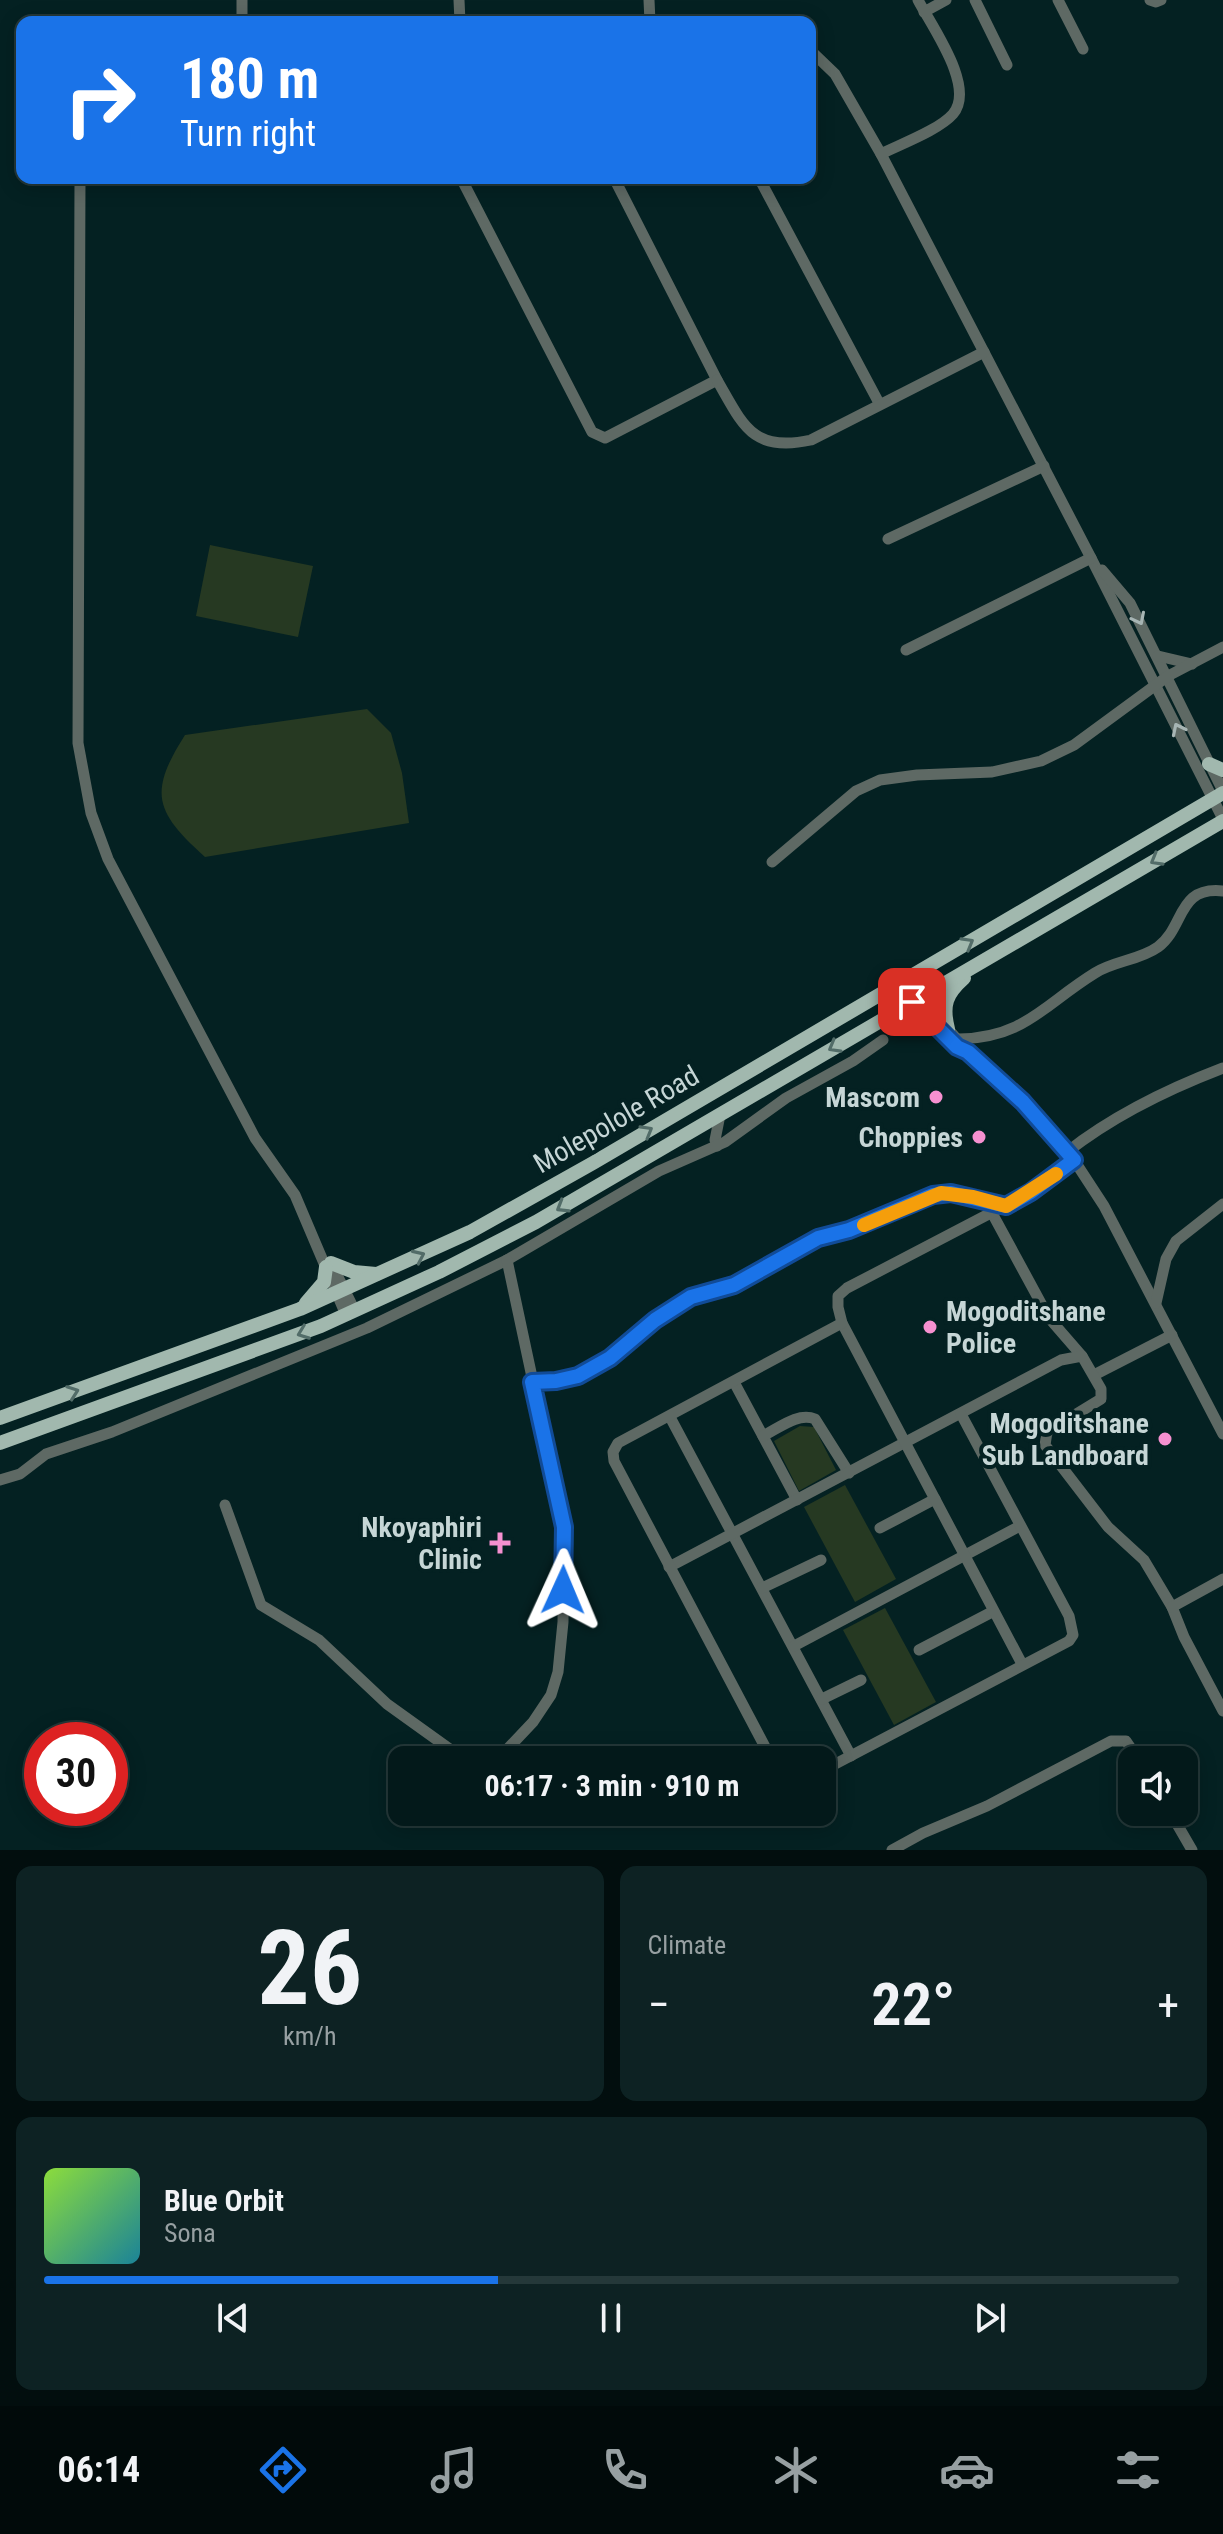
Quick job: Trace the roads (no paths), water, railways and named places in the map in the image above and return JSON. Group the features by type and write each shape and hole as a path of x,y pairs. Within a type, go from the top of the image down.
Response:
{"main road":[{"name":"Molepolole Road","path":"0,1418 300,1309 470,1232 593,1163 1220,794"},
{"name":"Molepolole Road","path":"0,1443 214,1367 350,1313 536,1222 1223,820"},
{"path":"953,1034 945,1002 950,991 976,966"},
{"path":"887,1016 908,1013 920,1015 932,1023"},
{"path":"300,1309 321,1287 328,1265 354,1272 381,1274"}],"street":[{"path":"881,154 951,116 961,95 960,79 918,0"},
{"path":"924,12 946,0"},
{"path":"975,0 1007,65"},
{"path":"1058,0 1083,49"},
{"path":"1150,0 1161,0"},
{"path":"816,56 835,74 881,154 1156,685 1207,760 1220,794"},
{"path":"80,184 78,743 91,813 108,859 224,1083 255,1138 295,1195 350,1313"},
{"path":"464,184 592,432 605,438 717,380"},
{"path":"617,184 717,380 742,423 761,440 790,445 811,440 984,352"},
{"path":"762,184 879,403"},
{"path":"888,539 1044,466"},
{"path":"906,650 1091,558"},
{"path":"1091,558 1130,603 1158,656 1207,760 1220,794 1223,820"},
{"path":"772,862 856,791 880,780 992,772 1041,761 1074,745 1168,676 1223,647"},
{"path":"1158,656 1192,664"},
{"path":"953,1034 992,1037 1027,1022 1095,973 1158,946 1172,931 1186,904 1196,895 1211,890 1223,891"},
{"path":"902,982 932,1023 957,1047 968,1052"},
{"path":"916,1000 1023,1102 1070,1156 1104,1206 1220,1420 1223,1434"},
{"path":"0,1480 20,1474 46,1454 112,1432 367,1328 507,1260 659,1171 716,1143 883,1040"},
{"path":"1022,1664 842,1323 838,1296 847,1288 1031,1192 1070,1156 1139,1105 1223,1068"},
{"path":"716,1143 720,1115"},
{"path":"692,1131 716,1143"},
{"path":"532,1382 578,1376 610,1358 655,1320 691,1297 734,1285 818,1238 863,1225 933,1195 951,1193 1006,1206"},
{"path":"1156,1303 1166,1259 1176,1241 1223,1204"},
{"path":"992,1213 1049,1318 1082,1356 1101,1389 1101,1399 1047,1432 1045,1445 1108,1527 1144,1560 1172,1607 1184,1637 1219,1692 1223,1711"},
{"path":"507,1260 564,1527 563,1622 558,1672 551,1695 533,1722 510,1746"},
{"path":"765,1746 614,1461 613,1452 618,1443 842,1323"},
{"path":"1094,1375 1172,1335"},
{"path":"669,1567 1061,1360 1082,1356"},
{"path":"734,1382 797,1500"},
{"path":"836,1764 1069,1641 1073,1628 961,1414"},
{"path":"670,1417 851,1756"},
{"path":"763,1436 799,1417 811,1417 849,1473"},
{"path":"880,1528 935,1499"},
{"path":"225,1505 261,1605 319,1640 387,1704 446,1746"},
{"path":"794,1646 1020,1526"},
{"path":"762,1588 821,1560"},
{"path":"1172,1607 1223,1579"},
{"path":"919,1650 992,1612"},
{"path":"822,1699 861,1680"},
{"path":"892,1850 987,1806 1102,1744 1118,1740 1126,1741 1129,1746"},
{"path":"1178,1826 1192,1850"}],"place":[{"name":"Mascom","path":"936,1097"},
{"name":"Choppies","path":"979,1137"},
{"name":"Mogoditshane Police","path":"930,1327"},
{"name":"Mogoditshane Sub Landboard","path":"1165,1439"},
{"name":"Nkoyaphiri Clinic","path":"500,1543"}]}
